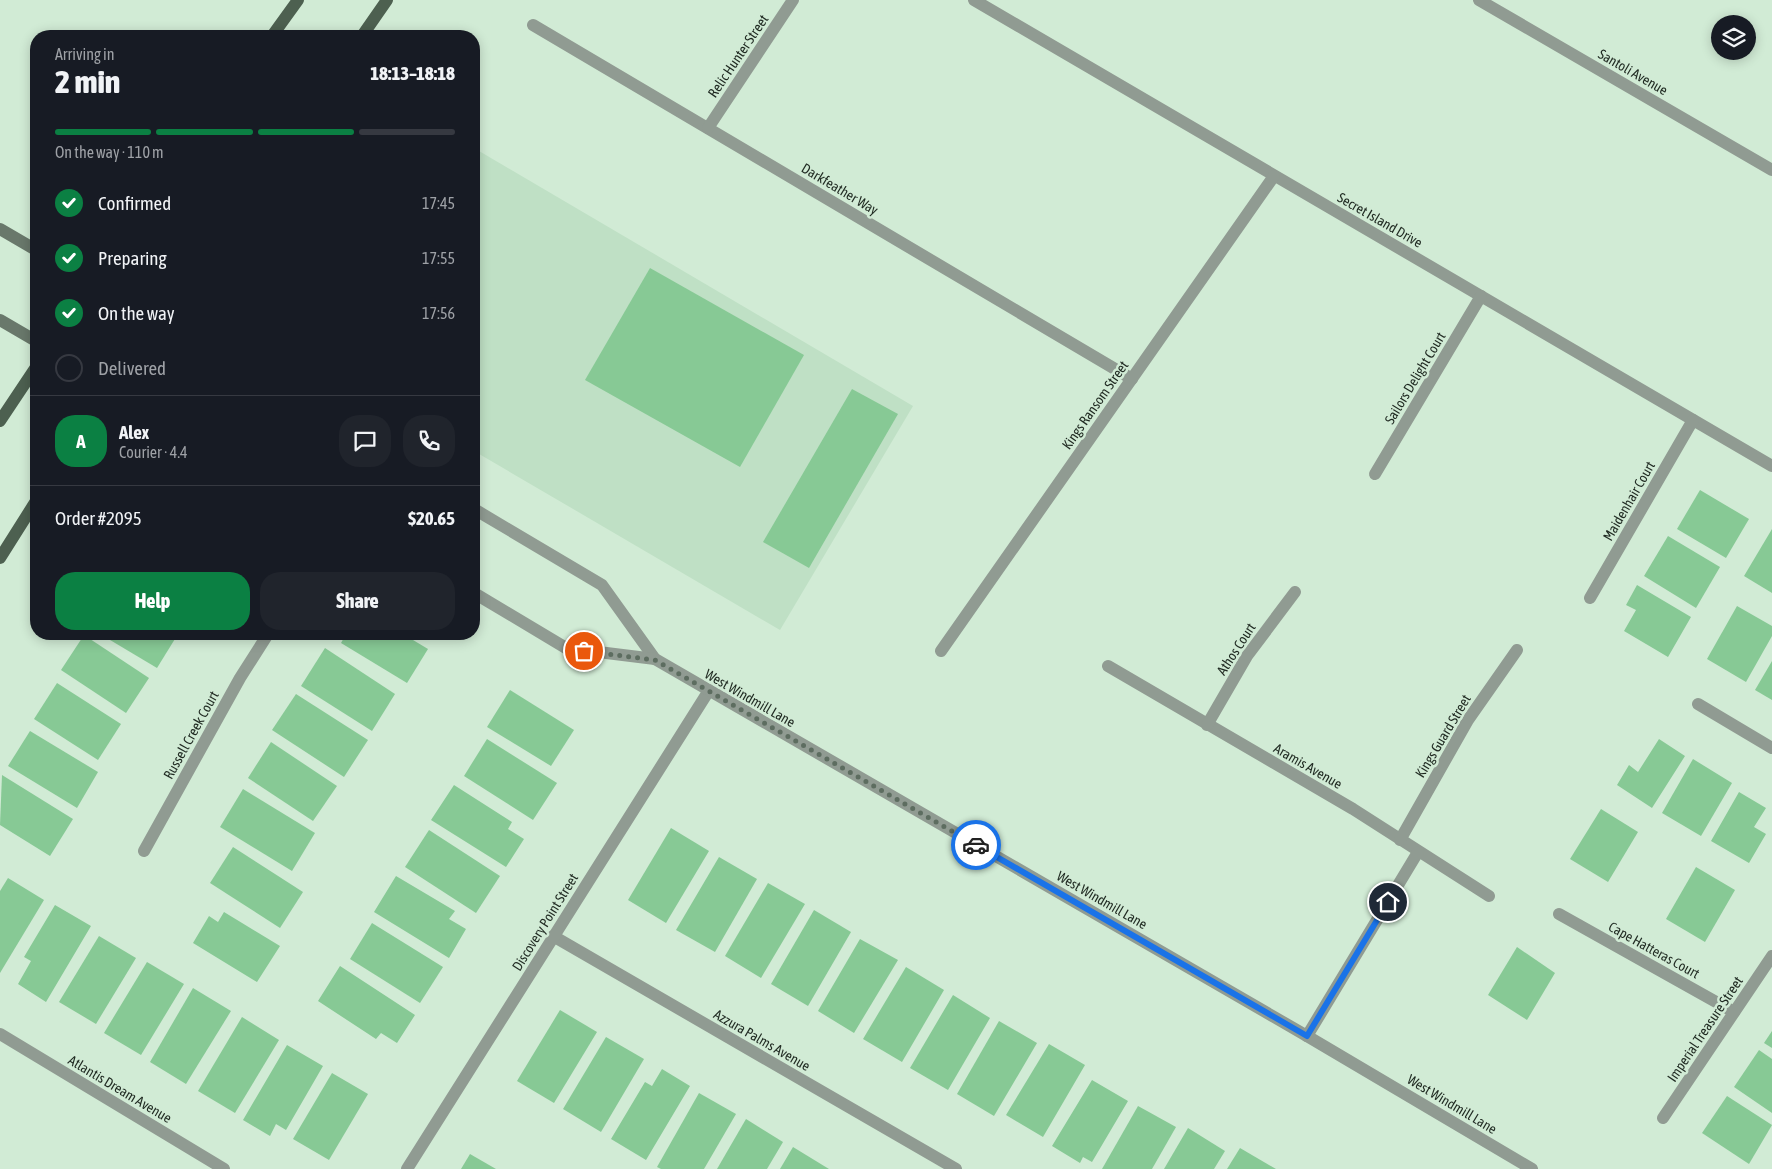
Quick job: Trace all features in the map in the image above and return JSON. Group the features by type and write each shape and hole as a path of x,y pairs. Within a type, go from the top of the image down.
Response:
{"main road":[{"path":"276,30 298,0"},
{"path":"366,30 387,0"},
{"path":"0,229 30,246"},
{"path":"0,320 30,338"},
{"path":"0,421 30,376"},
{"path":"0,558 30,510"}],"street":[{"name":"Relic Hunter Street","path":"708,128 793,0"},
{"name":"Secret Island Drive","path":"974,0 1772,466"},
{"name":"Santoli Avenue","path":"1479,0 1772,170"},
{"name":"Darkfeather Way","path":"533,25 1132,379"},
{"name":"Kings Ransom Street","path":"941,651 1274,176"},
{"name":"Sailors Delight Court","path":"1375,474 1480,296"},
{"name":"Maidenhair Court","path":"1590,598 1693,420"},
{"name":"West Windmill Lane","path":"480,513 602,585 655,660"},
{"name":"Athos Court","path":"1208,725 1246,656 1295,592"},
{"name":"West Windmill Lane","path":"480,597 566,648 655,660 1307,1036 1532,1169"},
{"name":"Russell Creek Court","path":"144,852 240,678 264,640"},
{"name":"Kings Guard Street","path":"1400,840 1468,720 1517,650"},
{"name":"Aramis Avenue","path":"1108,666 1353,809 1489,896"},
{"name":"Discovery Point Street","path":"407,1169 708,692"},
{"path":"1698,704 1772,748"},
{"path":"1307,1036 1418,852"},
{"name":"Cape Hatteras Court","path":"1559,914 1734,1012"},
{"name":"Azzura Palms Avenue","path":"554,936 956,1169"},
{"name":"Imperial Treasure Street","path":"1663,1118 1772,956"},
{"name":"Atlantis Dream Avenue","path":"0,1034 224,1169"}],"shaded area":[{"path":"480,152 913,406 780,630 480,455"}],"building":[{"path":"650,268 804,355 740,467 585,380"},
{"path":"852,389 898,414 809,568 763,542"},
{"path":"1700,490 1749,519 1726,558 1677,529"},
{"path":"1772,529 1772,593 1744,576"},
{"path":"1668,536 1720,567 1696,608 1644,576"},
{"path":"1637,585 1691,617 1668,657 1624,631 1636,610 1626,605"},
{"path":"1737,606 1772,626 1772,636 1746,682 1707,659"},
{"path":"81,640 92,640 149,678 126,713 61,670"},
{"path":"110,640 174,640 157,668"},
{"path":"343,640 413,640 428,649 407,683 341,643"},
{"path":"325,648 395,694 372,731 301,686"},
{"path":"1772,661 1772,700 1755,690"},
{"path":"57,683 121,724 98,760 34,719"},
{"path":"510,690 574,730 551,766 487,727"},
{"path":"296,694 368,740 344,777 272,730"},
{"path":"30,731 98,772 77,808 8,766"},
{"path":"487,739 557,783 533,820 464,776"},
{"path":"1659,739 1685,756 1652,808 1617,785 1629,765 1638,772"},
{"path":"271,742 337,786 313,821 248,778"},
{"path":"1693,759 1732,783 1701,836 1662,813"},
{"path":"2,775 73,819 50,856 0,825"},
{"path":"454,785 512,822 508,829 524,839 506,867 431,820"},
{"path":"243,789 315,833 292,871 220,827"},
{"path":"1739,792 1766,808 1754,827 1766,834 1749,863 1711,841"},
{"path":"1601,809 1638,832 1608,882 1570,859"},
{"path":"671,828 709,851 666,923 628,900"},
{"path":"429,830 500,876 476,913 405,867"},
{"path":"233,847 303,892 280,928 210,883"},
{"path":"719,857 757,879 715,952 676,930"},
{"path":"1696,867 1735,890 1705,942 1666,919"},
{"path":"396,876 455,911 449,919 466,929 449,958 374,912"},
{"path":"8,878 44,900 0,973 0,891"},
{"path":"768,883 805,904 761,978 725,956"},
{"path":"55,905 91,926 46,1002 18,984 31,961 24,957"},
{"path":"814,910 851,932 808,1006 771,984"},
{"path":"224,912 280,946 257,982 193,943 209,916 218,922"},
{"path":"372,923 443,967 420,1003 350,959"},
{"path":"99,936 136,958 96,1024 59,1002"},
{"path":"860,939 898,960 854,1033 818,1011"},
{"path":"1517,947 1555,973 1527,1020 1488,995"},
{"path":"147,962 184,984 141,1055 104,1033"},
{"path":"340,966 415,1015 397,1043 381,1033 376,1039 318,1001"},
{"path":"906,967 944,990 902,1062 863,1039"},
{"path":"193,988 231,1011 186,1084 150,1062"},
{"path":"953,995 990,1018 948,1090 910,1068"},
{"path":"560,1010 597,1032 554,1103 517,1081"},
{"path":"242,1017 279,1040 235,1113 198,1091"},
{"path":"999,1021 1037,1043 994,1116 957,1094"},
{"path":"1772,1031 1772,1048 1764,1043"},
{"path":"606,1037 644,1059 601,1132 563,1109"},
{"path":"1049,1044 1085,1065 1043,1137 1006,1115"},
{"path":"287,1045 323,1066 286,1130 276,1124 270,1136 243,1120"},
{"path":"1759,1050 1772,1059 1772,1113 1734,1087"},
{"path":"662,1069 690,1086 646,1160 611,1139 645,1082 652,1086"},
{"path":"332,1073 368,1094 329,1160 293,1139"},
{"path":"1092,1080 1128,1101 1092,1162 1083,1157 1080,1163 1052,1146"},
{"path":"699,1093 736,1114 704,1169 661,1169 657,1167"},
{"path":"1727,1096 1772,1125 1749,1164 1702,1133"},
{"path":"1138,1106 1176,1127 1152,1169 1102,1169"},
{"path":"746,1119 783,1142 767,1169 717,1169"},
{"path":"1188,1128 1225,1151 1214,1169 1164,1169"},
{"path":"793,1147 829,1169 780,1169"},
{"path":"1240,1148 1276,1169 1227,1169"},
{"path":"470,1154 496,1169 461,1169"}],"way so far":[{"path":"584,651 655,660 976,845"}],"route":[{"path":"976,845 1307,1036 1388,902"}]}
